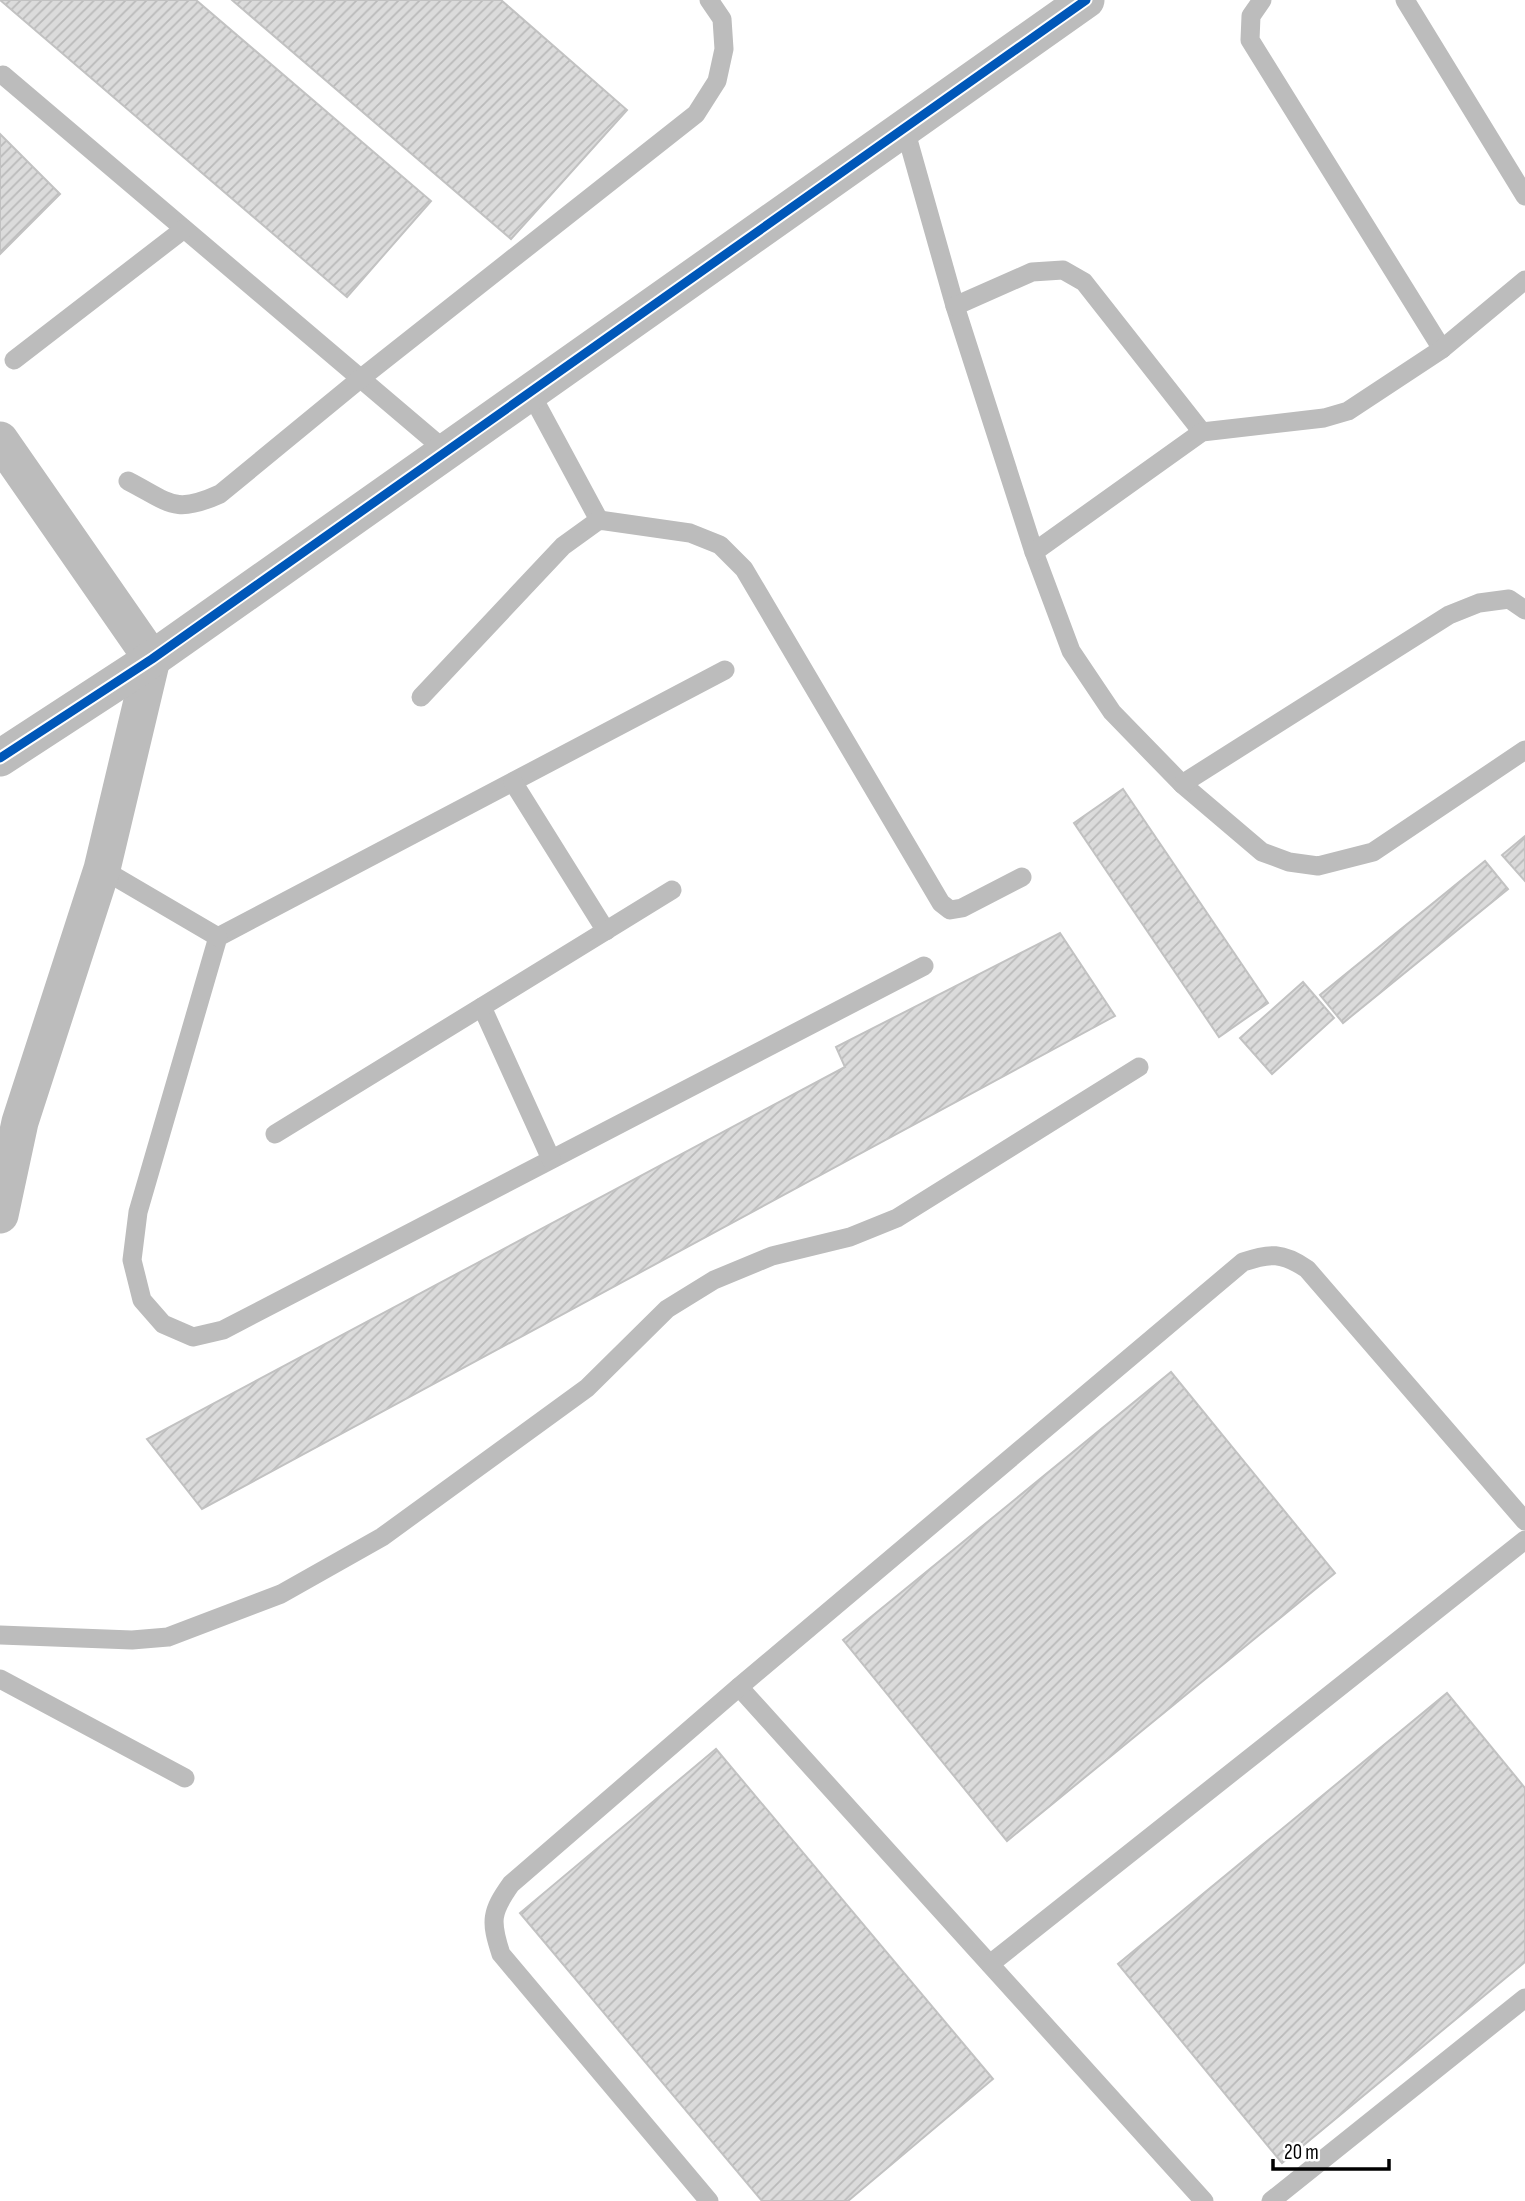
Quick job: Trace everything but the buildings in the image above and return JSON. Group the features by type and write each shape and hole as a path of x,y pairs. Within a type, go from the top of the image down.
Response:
{"street":[{"path":"0,758 152,659 905,129 1063,7"},
{"path":"0,440 152,659 102,869 20,1122 0,1215"}],"lane":[{"path":"128,481 176,506 196,505 220,494 360,379 696,114 718,81 724,49 722,19 709,0"},
{"path":"1262,0 1251,16 1250,40 1442,349"},
{"path":"1405,0 1525,196"},
{"path":"3,75 446,451"},
{"path":"905,129 955,306 1034,552 1071,650 1112,712 1182,784 1262,852 1289,862 1318,866 1373,852 1525,750"},
{"path":"13,360 184,229"},
{"path":"955,306 1032,272 1063,270 1084,282 1202,432"},
{"path":"1034,552 1202,432 1324,418 1348,411 1442,349 1525,280"},
{"path":"530,392 599,520"},
{"path":"421,697 563,546 599,520 690,533 720,545 744,569 941,903 950,910 962,908 1022,877"},
{"path":"1182,784 1449,615 1479,603 1510,599 1525,610"},
{"path":"725,670 218,937 138,1212 132,1260 142,1300 163,1324 193,1336 223,1330 924,966"},
{"path":"513,782 606,931"},
{"path":"102,869 218,937"},
{"path":"275,1134 672,890"},
{"path":"482,1007 551,1159"},
{"path":"0,1635 132,1640 169,1637 281,1594 382,1537 587,1388 667,1309 714,1280 772,1256 850,1237 897,1219 1139,1067"},
{"path":"709,2201 501,1954 493,1930 496,1905 511,1884 739,1687 1243,1262 1266,1255 1290,1257 1307,1269 1525,1521"},
{"path":"990,1964 1525,1540"},
{"path":"0,1679 185,1778"},
{"path":"739,1687 1204,2201"},
{"path":"1271,2201 1525,1998"}],"cycle path":[{"path":"0,758 152,659 1086,0"}]}
